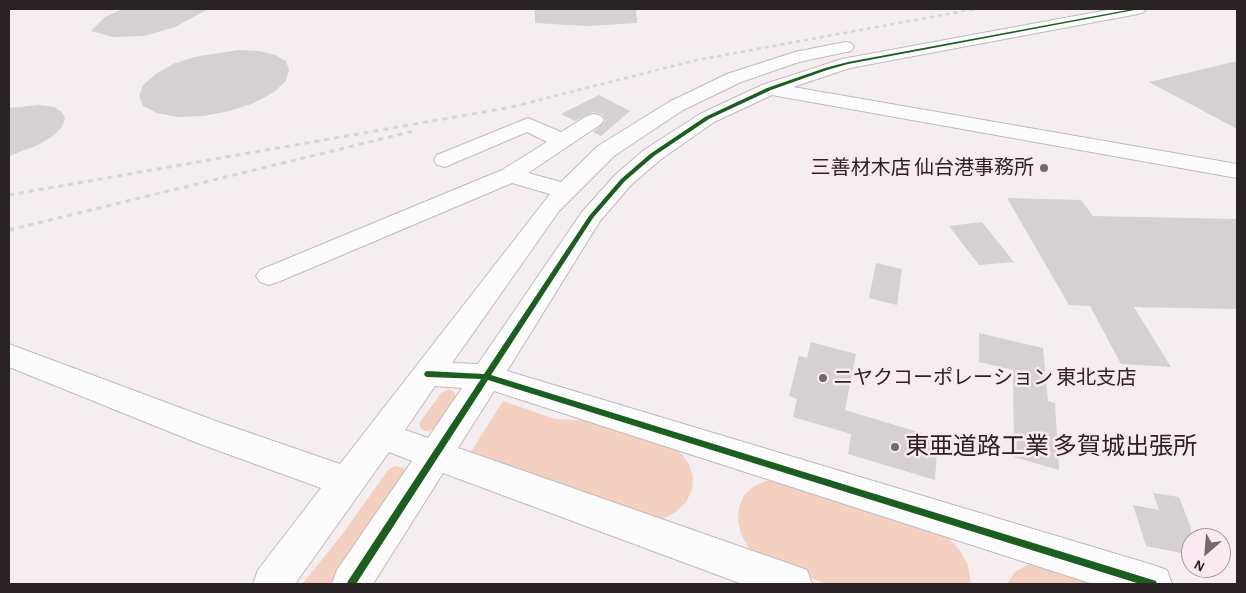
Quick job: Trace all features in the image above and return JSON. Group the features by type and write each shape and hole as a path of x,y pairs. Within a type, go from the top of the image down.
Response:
{"street":[{"path":"272,584 551,206 606,152 676,106 734,78 796,57 1052,9"},
{"path":"350,584 488,377 591,217 624,180 652,155 707,118 769,88 848,63 1138,9"},
{"path":"734,78 769,88 1237,171"},
{"path":"269,276 510,175 594,120"},
{"path":"445,160 528,124 562,141"},
{"path":"510,175 566,191"},
{"path":"9,355 212,434 347,482"},
{"path":"427,374 488,377 1153,584"},
{"path":"382,436 793,584"}],"shaded area":[{"path":"449,389 455,392 455,399 435,428 424,431 420,427 420,422 441,393"},
{"path":"503,401 555,419 598,421 669,445 681,453 689,464 693,477 692,490 686,502 676,512 663,519 647,521 467,458"},
{"path":"395,466 404,468 404,477 331,584 302,584 341,536 388,470"},
{"path":"780,480 946,536 959,549 968,565 971,584 827,584 761,559 749,548 741,534 738,521 739,507 744,495 754,486 766,481"},
{"path":"1041,564 1116,584 1007,584 1015,572 1027,565"}],"building":[{"path":"123,9 208,9 175,27 144,36 113,37 91,31 105,17"},
{"path":"535,9 636,9 637,23 587,26 535,23"},
{"path":"239,50 259,51 275,55 286,61 289,70 286,81 274,92 254,103 230,111 203,116 177,117 157,113 143,106 139,96 143,85 156,74 173,64 194,57"},
{"path":"1237,61 1237,129 1149,82"},
{"path":"599,95 630,111 601,136 593,132 606,121 602,114 593,112 575,121 561,114"},
{"path":"40,105 54,107 62,112 65,118 62,127 53,136 38,145 9,156 9,108"},
{"path":"1007,198 1081,200 1093,216 1237,219 1237,309 1134,307 1171,367 1121,364 1090,306 1069,305"},
{"path":"982,222 1014,262 979,265 949,226"},
{"path":"876,263 902,269 897,305 869,298"},
{"path":"979,333 1043,348 1048,401 1055,403 1059,470 1014,457 1013,370 979,362"},
{"path":"811,342 856,354 845,410 938,438 935,480 848,454 851,434 793,417 797,399 789,396 799,356 807,358"},
{"path":"1153,493 1179,497 1191,528 1181,528 1181,553 1146,546 1133,505 1159,510"}],"railway":[{"path":"531,102 697,60 975,9"},
{"path":"9,195 512,107 535,101"},
{"path":"13,229 9,230 414,131"}],"cycle path":[{"path":"351,584 591,217 623,180 652,155 707,118 769,89 826,69 848,63 1138,9"},
{"path":"427,374 488,377 1153,584"}],"place":[{"name":"三善材木店 仙台港事務所","path":"1044,168"},
{"name":"ニヤクコーポレーション 東北支店","path":"823,378"},
{"name":"東亜道路工業 多賀城出張所","path":"895,447"}]}
